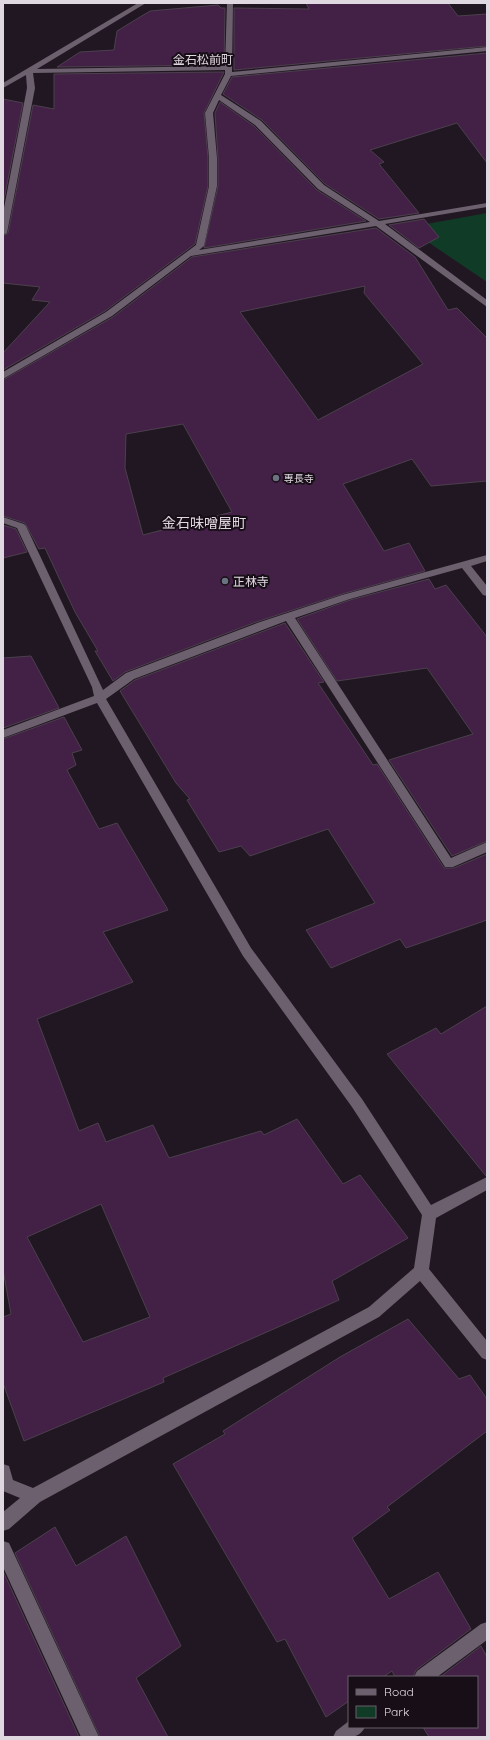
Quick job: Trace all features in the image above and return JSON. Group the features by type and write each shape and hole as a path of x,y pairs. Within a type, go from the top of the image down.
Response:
{"street":[{"path":"3,86 143,3"},
{"path":"3,376 109,314 200,246 212,186 213,158 209,113 228,71 230,3"},
{"path":"29,71 228,71 356,63 405,56 487,49"},
{"path":"3,233 31,88 29,71"},
{"path":"218,96 258,123 321,187 379,224 487,304"},
{"path":"191,254 487,206"},
{"path":"3,520 21,526 97,687 100,698 247,952 357,1102 429,1214 421,1271 374,1312 34,1496 3,1523"},
{"path":"3,734 100,698 130,676 289,617 346,597 487,558"},
{"path":"464,564 487,593"},
{"path":"289,617 449,864 487,847"},
{"path":"429,1214 487,1183"},
{"path":"421,1271 487,1353"},
{"path":"3,1472 7,1485 34,1496"},
{"path":"3,1549 90,1737"},
{"path":"424,1676 487,1630"},
{"path":"342,1737 355,1728"}],"green space":[{"path":"487,213 487,282 419,236 421,225"}],"building":[{"path":"306,3 448,3 458,16 487,14 487,46 234,70 234,8 309,9"},
{"path":"218,5 221,8 225,8 224,65 57,67 80,52 114,50 117,31 150,11"},
{"path":"487,53 487,163 457,123 370,150 384,162 379,164 419,213 379,219 325,184 262,120 223,94 232,77"},
{"path":"224,72 204,113 208,158 208,186 195,244 105,311 3,370 3,353 50,302 32,300 40,287 3,283 3,236 8,233 33,105 54,109 54,74"},
{"path":"3,99 23,103 3,205"},
{"path":"220,102 254,126 317,190 366,221 204,248 218,186 215,113"},
{"path":"424,219 439,237 419,248 389,225"},
{"path":"376,228 415,257 448,310 457,308 487,338 487,481 431,486 412,459 343,484 384,551 409,543 425,571 342,594 256,622 125,672 113,681 95,651 98,651 75,612 45,548 39,549 25,523 3,516 3,380 113,317 192,257","holes":["365,286 364,293 423,364 318,420 240,312","183,424 232,512 143,535 125,468 126,434"]},
{"path":"3,525 16,529 27,552 3,558"},
{"path":"429,579 435,589 446,585 487,637 487,841 452,856 389,760 473,734 427,668 337,681 297,619 350,600"},
{"path":"285,623 324,682 318,683 373,765 377,764 444,868 454,868 487,854 487,920 406,948 400,939 331,968 306,930 375,903 328,829 250,856 241,846 219,852 187,800 190,799 176,783 120,691 135,680"},
{"path":"31,656 59,708 3,728 3,658"},
{"path":"64,717 82,750 72,753 76,765 67,770 99,829 117,823 168,910 103,932 133,982 37,1019 79,1131 98,1123 106,1142 153,1125 169,1158 261,1131 264,1135 297,1119 343,1184 360,1175 408,1238 332,1281 339,1300 163,1378 164,1382 24,1441 3,1383 3,1317 11,1314 3,1270 3,739","holes":["101,1204 150,1317 83,1342 27,1237"]},
{"path":"487,1006 486,1176 387,1054 436,1028 441,1034"},
{"path":"408,1319 459,1379 470,1375 487,1399 487,1431 387,1507 390,1510 352,1538 389,1599 438,1572 471,1629 416,1670 413,1676 394,1676 392,1671 384,1676 348,1676 348,1702 326,1717 285,1639 277,1642 173,1464 225,1434 223,1431 340,1357"},
{"path":"55,1527 76,1566 126,1536 181,1646 136,1678 168,1737 100,1737 15,1553"},
{"path":"3,1571 79,1737 3,1737"},
{"path":"481,1646 487,1657 487,1737 429,1737 424,1728 478,1728 478,1676 441,1676"}],"place":[{"name":"専長寺","path":"276,478"},
{"name":"正林寺","path":"225,581"}],"district":[{"name":"金石松前町","path":"203,59"},
{"name":"金石味噌屋町","path":"204,523"}]}
